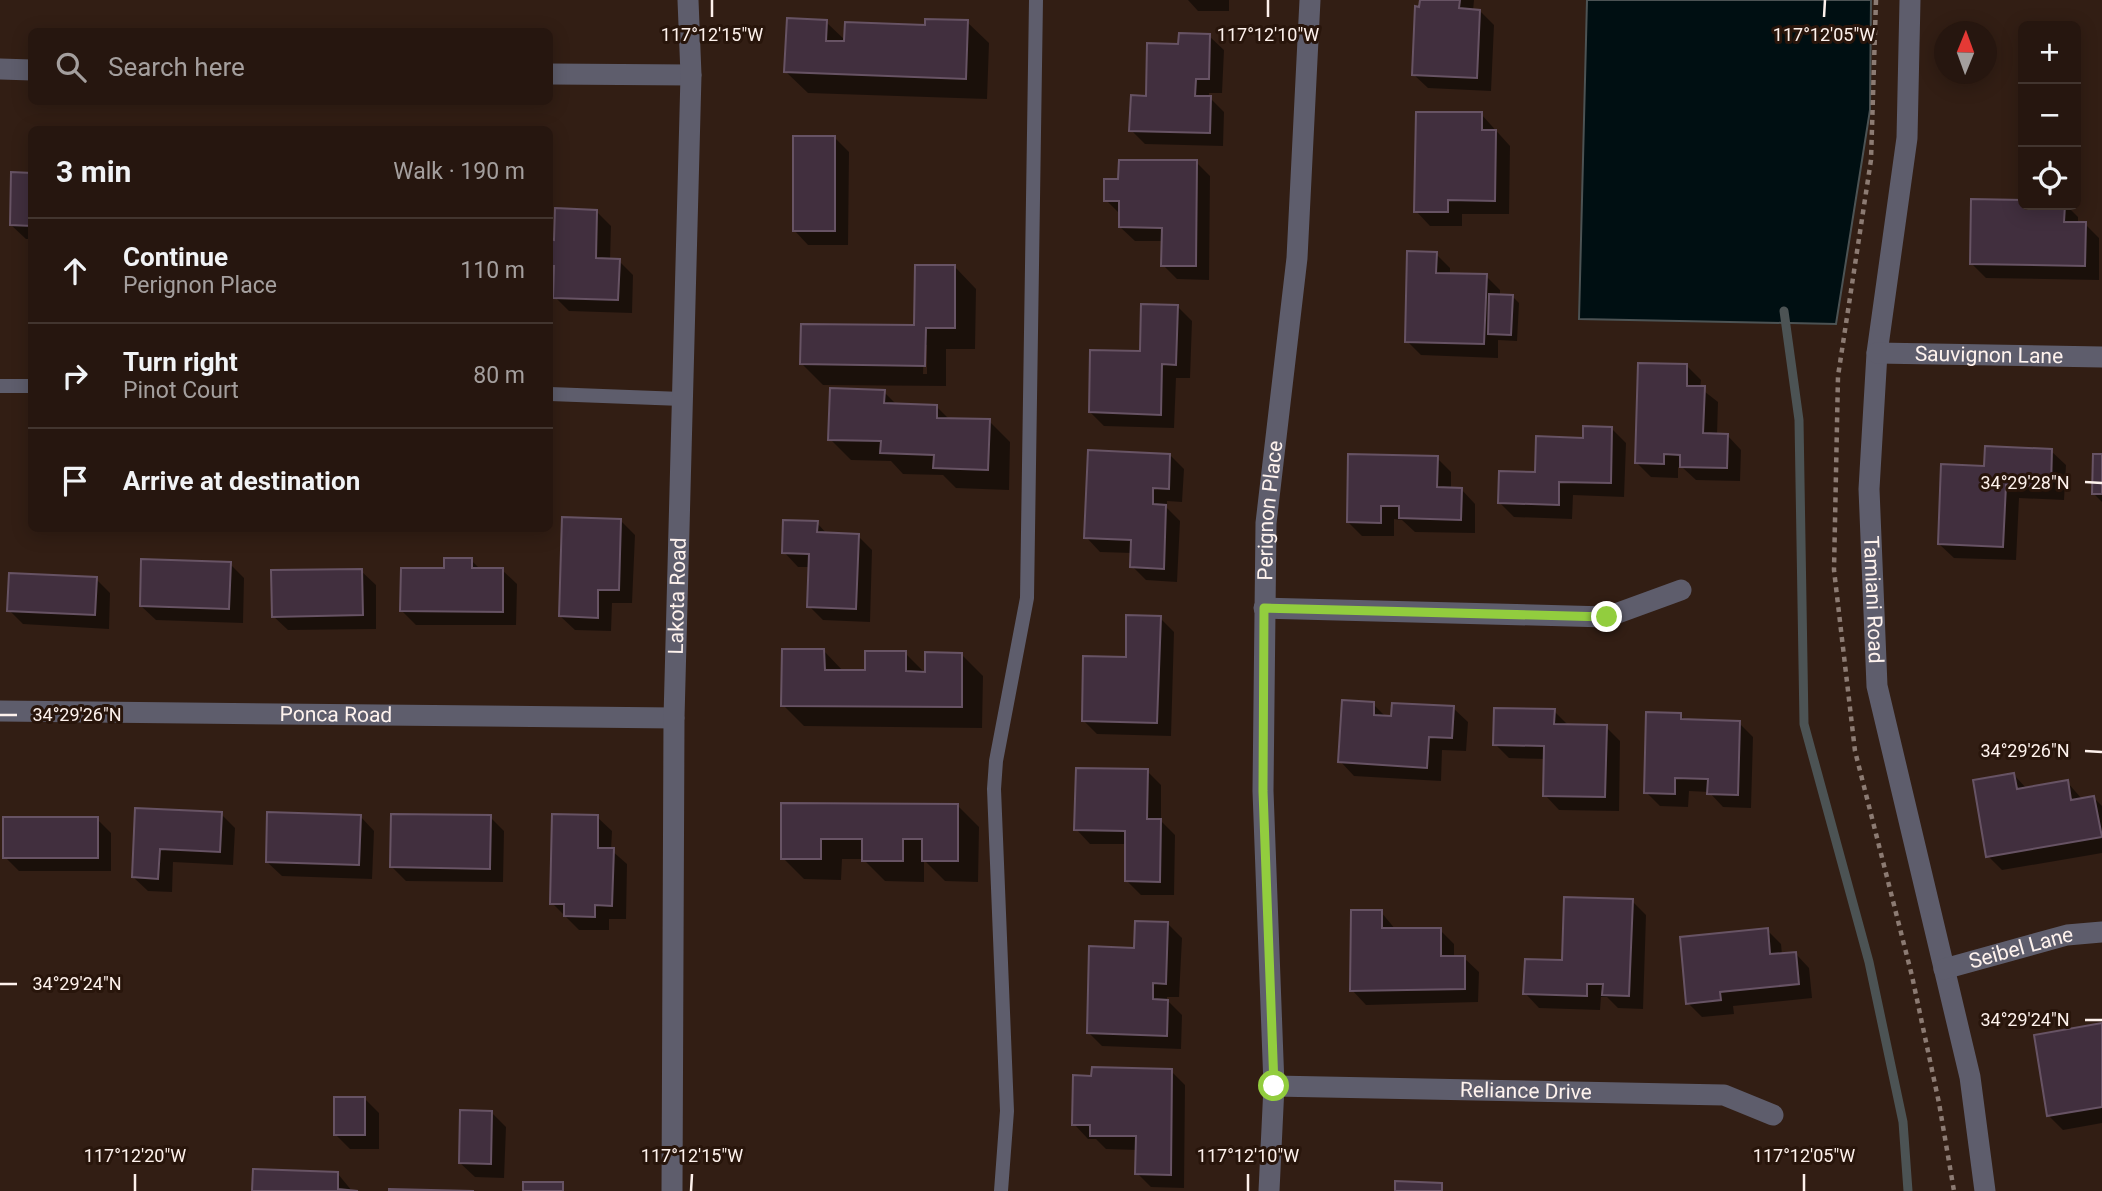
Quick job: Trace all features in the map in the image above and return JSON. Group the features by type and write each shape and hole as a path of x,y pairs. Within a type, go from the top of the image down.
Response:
{"street":[{"name":"Lakota Road","path":"672,1191 674,718 691,75 688,0"},
{"name":"Perignon Place","path":"1269,1191 1274,1086 1263,791 1266,523 1297,258 1310,0"},
{"name":"Tamiani Road","path":"1910,0 1907,138 1877,353 1869,489 1878,686 1970,1077 1985,1191"},
{"path":"0,69 28,70"},
{"path":"553,74 691,75"},
{"name":"Sauvignon Lane","path":"1877,353 2102,357"},
{"path":"1264,608 1607,617 1681,590"},
{"name":"Ponca Road","path":"0,711 674,718"},
{"name":"Seibel Lane","path":"1944,969 2067,935 2102,932"},
{"name":"Reliance Drive","path":"1274,1086 1724,1095 1773,1115"}],"lane":[{"path":"1001,1191 1007,1111 994,789 996,761 1027,598 1036,0"},
{"path":"0,386 28,386"},
{"path":"553,394 682,399"}],"shaded area":[{"path":"1587,0 1871,0 1870,110 1836,324 1579,319"}],"building":[{"path":"1420,0 1460,0 1459,8 1480,10 1477,78 1412,75 1415,6 1419,7"},
{"path":"787,18 827,20 826,41 844,41 845,22 925,25 925,19 968,20 966,79 784,72"},
{"path":"1179,33 1210,34 1209,79 1196,79 1195,96 1211,96 1210,133 1129,131 1131,95 1146,96 1147,43 1178,44"},
{"path":"1416,112 1482,112 1482,130 1496,130 1495,201 1448,200 1448,212 1414,212"},
{"path":"793,136 835,136 835,231 793,231"},
{"path":"1119,160 1197,160 1196,266 1161,266 1162,228 1119,227 1119,201 1104,201 1104,179 1118,179"},
{"path":"11,172 28,173 28,226 10,225"},
{"path":"1971,199 2018,200 2018,210 2065,210 2064,222 2086,222 2085,266 1970,264"},
{"path":"555,208 597,210 596,258 620,259 618,300 553,298"},
{"path":"1407,251 1437,252 1436,273 1487,274 1484,344 1405,342"},
{"path":"915,265 955,265 955,328 926,328 925,366 800,364 801,324 914,325"},
{"path":"1489,294 1513,295 1511,335 1488,334"},
{"path":"1141,304 1178,305 1176,365 1162,364 1161,415 1089,412 1090,350 1140,351"},
{"path":"1638,363 1687,364 1687,386 1705,386 1703,433 1728,434 1727,468 1680,467 1680,455 1664,454 1664,464 1635,463"},
{"path":"830,388 885,390 884,403 937,405 937,418 990,419 988,470 933,468 934,455 880,453 881,441 828,440"},
{"path":"1583,426 1612,427 1611,483 1559,482 1559,505 1498,503 1499,471 1535,472 1536,436 1583,438"},
{"path":"1985,446 2052,449 2051,487 2006,485 2003,547 1938,544 1941,464 1984,466"},
{"path":"1088,450 1170,454 1169,489 1153,488 1153,504 1166,505 1164,569 1130,567 1131,540 1084,538"},
{"path":"1348,454 1438,456 1437,487 1462,488 1461,520 1399,518 1399,506 1381,506 1381,523 1347,522"},
{"path":"2093,454 2102,454 2102,494 2092,494"},
{"path":"562,517 621,519 619,590 598,590 598,618 559,616"},
{"path":"783,520 818,521 817,532 859,534 856,609 807,607 809,554 782,553"},
{"path":"444,558 472,558 472,568 503,568 503,612 400,611 401,568 444,568"},
{"path":"141,559 231,562 229,609 140,606"},
{"path":"362,569 363,615 272,617 271,570"},
{"path":"9,573 97,577 95,615 7,611"},
{"path":"1126,615 1161,616 1157,723 1082,721 1083,656 1126,657"},
{"path":"782,649 824,649 825,670 865,670 865,651 906,651 906,671 925,672 925,652 962,653 962,707 781,706"},
{"path":"1342,700 1374,702 1374,715 1391,716 1392,703 1454,706 1452,738 1429,737 1427,768 1338,762"},
{"path":"1494,708 1555,709 1554,724 1607,725 1605,797 1543,796 1544,746 1493,745"},
{"path":"1646,712 1681,713 1681,719 1740,721 1738,795 1707,794 1708,779 1675,778 1675,794 1644,793"},
{"path":"1076,768 1148,769 1147,819 1161,819 1160,882 1125,881 1125,831 1074,830"},
{"path":"2014,773 2017,789 2068,780 2071,800 2094,796 2102,837 1986,857 1973,780"},
{"path":"781,803 958,804 958,861 922,861 922,839 903,839 903,861 862,861 862,839 821,839 821,859 781,859"},
{"path":"135,808 222,812 220,852 160,849 158,879 132,877"},
{"path":"267,812 361,815 359,865 266,862"},
{"path":"391,814 491,815 490,869 390,867"},
{"path":"552,814 598,815 598,848 614,848 612,906 595,905 595,917 564,916 564,904 550,904"},
{"path":"3,817 98,817 98,858 3,858"},
{"path":"1564,897 1633,899 1629,996 1602,995 1603,984 1587,984 1587,996 1523,994 1525,959 1562,960"},
{"path":"1351,910 1382,910 1382,928 1441,928 1441,956 1465,956 1465,989 1350,991"},
{"path":"1135,921 1168,922 1166,984 1153,983 1153,999 1168,1000 1167,1036 1087,1033 1089,946 1134,948"},
{"path":"1768,928 1770,954 1796,952 1799,984 1720,992 1721,1000 1686,1004 1680,937"},
{"path":"2102,1023 2102,1107 2047,1116 2034,1035"},
{"path":"1092,1067 1172,1069 1171,1175 1135,1174 1136,1136 1090,1136 1090,1125 1072,1125 1073,1075 1091,1076"},
{"path":"334,1097 365,1097 365,1135 334,1135"},
{"path":"460,1110 492,1111 491,1164 459,1163"},
{"path":"253,1169 338,1172 338,1189 358,1191 252,1191"},
{"path":"1395,1181 1442,1183 1442,1191 1395,1191"},
{"path":"523,1182 563,1182 563,1191 523,1191"},
{"path":"389,1189 474,1191 389,1191"}],"waterway":[{"path":"1784,311 1799,420 1804,724 1869,962 1903,1122 1908,1191"}],"route":[{"path":"1274,1086 1263,791 1264,608 1607,617"}]}
